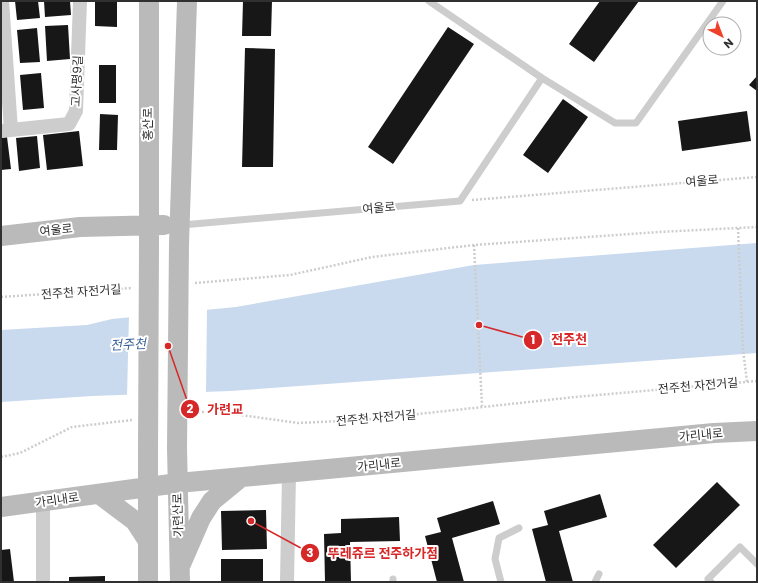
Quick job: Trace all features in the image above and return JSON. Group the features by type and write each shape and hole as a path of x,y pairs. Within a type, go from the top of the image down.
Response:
{"street":[{"name":"고사평9길","path":"2,1 6,131 69,124 76,112 80,1"},
{"name":"홍산로","path":"147,488 150,225 148,154 149,1"},
{"path":"179,235 187,1"},
{"name":"여울로","path":"1,236 80,227 150,225 179,235"},
{"name":"가련산로","path":"179,235 177,448 180,575"},
{"name":"가리내로","path":"1,507 178,483 289,474 706,434 757,431"},
{"path":"286,582 289,474"},
{"path":"180,575 201,518 212,500 240,478"},
{"path":"147,488 148,582"},
{"path":"99,494 135,521 148,541"},
{"path":"43,502 43,582"}],"lane":[{"path":"429,1 542,78 615,123 636,123 723,1"},
{"path":"460,201 542,78"},
{"name":"여울로","path":"179,235 460,201"},
{"path":"501,582 495,559 499,538 519,528"},
{"path":"711,582 708,579 740,547 757,564"},
{"path":"595,582 599,574"}],"path":[{"name":"여울로","path":"460,201 757,177"},
{"path":"194,283 290,275 372,257 474,245 757,227"},
{"path":"738,228 743,349 747,382"},
{"path":"474,245 482,406"},
{"name":"전주천 자전거길","path":"1,297 138,288"},
{"name":"전주천 자전거길","path":"190,414 212,411 298,423 363,420 482,406 757,381"},
{"path":"1,457 20,453 72,427 138,419"}],"water":[{"path":"757,243 757,353 230,391 92,396 1,402 1,330 87,325 112,319 236,307 474,265"}],"pier":[{"path":"207,308 206,394 127,397 129,315"}],"building":[{"path":"15,1 38,1 40,18 17,20"},
{"path":"44,1 70,1 71,15 45,17"},
{"path":"95,1 117,1 117,27 95,26"},
{"path":"243,1 272,1 271,36 242,36"},
{"path":"600,1 639,1 594,62 569,44"},
{"path":"68,25 70,59 47,61 45,26"},
{"path":"448,27 474,44 393,164 368,147"},
{"path":"37,28 40,62 20,63 17,30"},
{"path":"245,48 275,49 273,167 242,167"},
{"path":"99,65 116,65 116,103 99,103"},
{"path":"41,73 44,108 23,110 20,75"},
{"path":"757,76 757,91 749,85"},
{"path":"563,99 588,117 548,173 523,155"},
{"path":"747,111 751,141 682,151 678,121"},
{"path":"100,114 118,115 117,150 99,150"},
{"path":"79,131 83,166 47,170 43,135"},
{"path":"37,136 40,168 19,171 16,138"},
{"path":"7,137 11,169 1,170 1,138"},
{"path":"717,482 740,505 676,568 653,545"},
{"path":"600,494 607,517 559,531 573,582 546,582 532,529 548,525 544,511"},
{"path":"493,501 500,524 452,538 464,582 437,582 425,536 441,532 437,518"},
{"path":"266,510 267,549 222,550 221,511"},
{"path":"399,517 400,541 350,542 351,582 325,582 324,534 341,533 341,519"},
{"path":"10,549 14,582 1,582 1,550"},
{"path":"221,559 263,559 263,582 221,582"},
{"path":"105,576 105,582 69,582 69,577"}],"place":[{"name":"전주천","path":"479,325"},
{"name":"가련교","path":"168,346"},
{"name":"뚜레쥬르 전주하가점","path":"251,521"}]}
